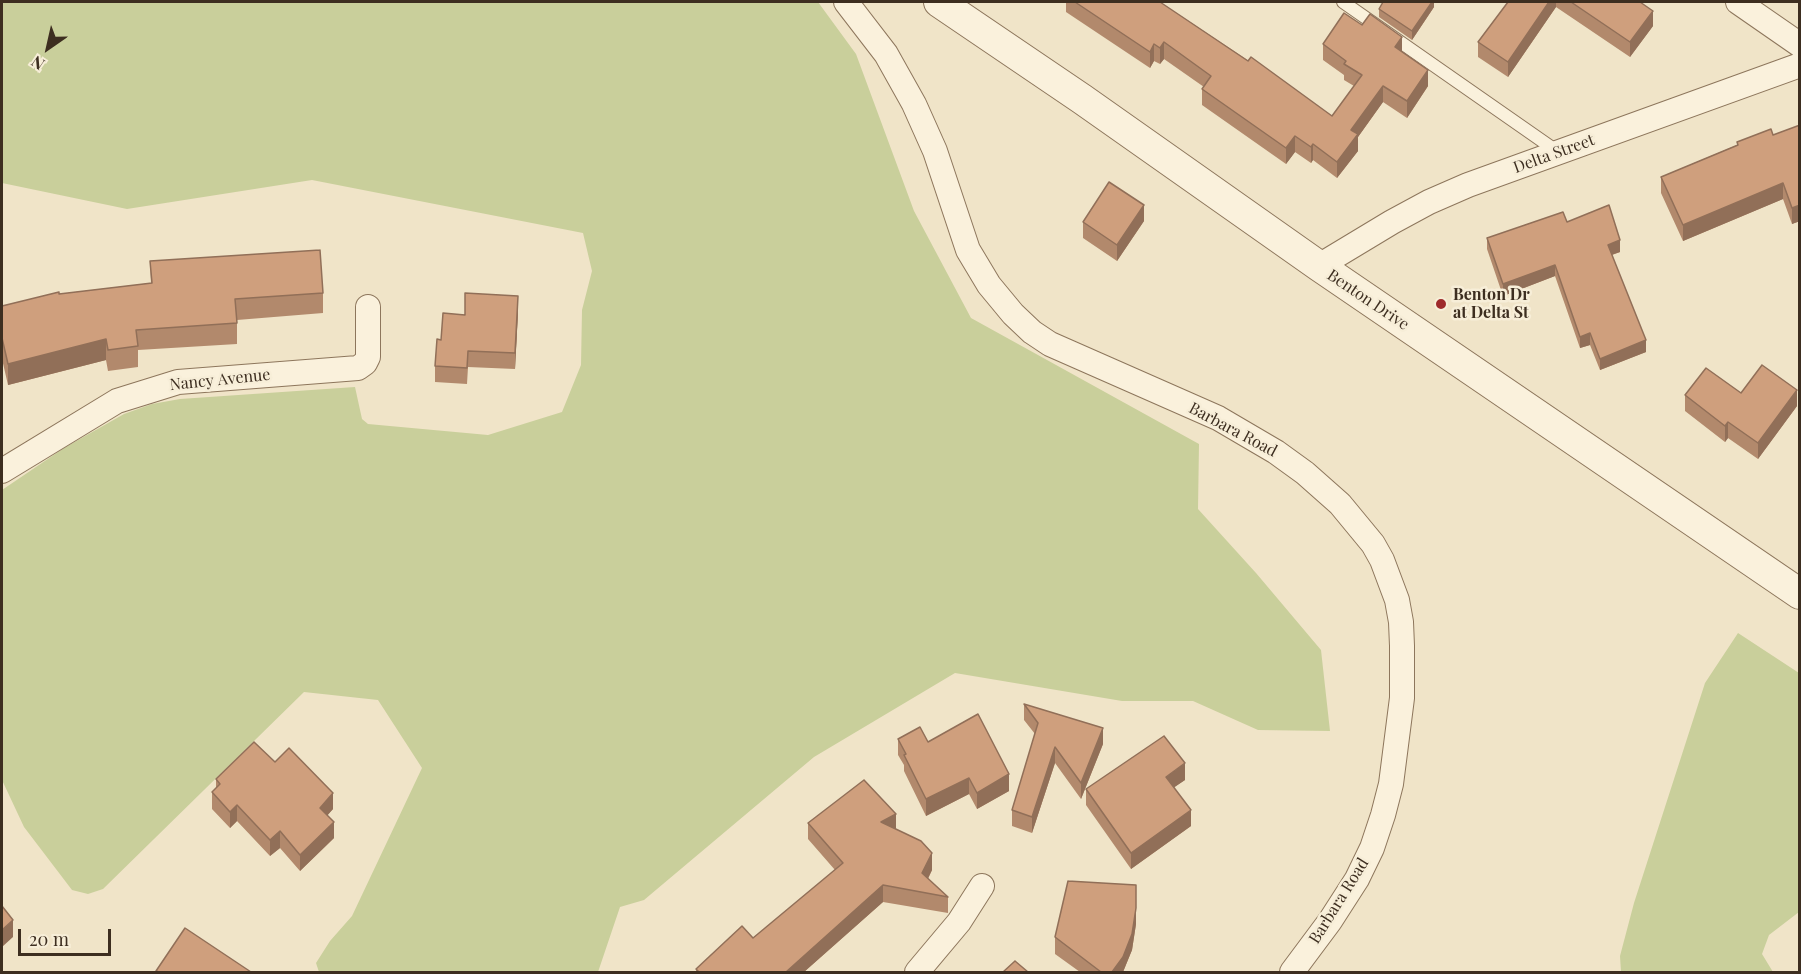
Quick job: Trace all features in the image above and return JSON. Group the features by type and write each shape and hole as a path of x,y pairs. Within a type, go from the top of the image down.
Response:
{"street":[{"name":"Barbara Road","path":"846,2 886,54 910,96 935,151 968,250 989,285 1012,314 1050,344 1218,418 1276,452 1305,473 1340,504 1373,544 1382,560 1397,600 1402,646 1402,698 1390,784 1376,837 1357,879 1330,921 1292,972"},
{"name":"Benton Drive","path":"939,2 1082,99 1318,267 1800,594"},
{"path":"1738,2 1800,45"},
{"name":"Delta Street","path":"1318,267 1392,222 1468,185 1800,65"},
{"name":"Nancy Avenue","path":"2,471 117,401 178,382 358,368 365,363 368,357 368,307"},
{"path":"917,972 959,922 982,886"}],"lane":[{"path":"1343,2 1559,152"}],"green space":[{"path":"2,2 818,2 856,54 914,211 971,318 1199,444 1198,509 1321,650 1330,731 1258,730 1193,701 1122,701 955,673 814,757 644,900 620,907 598,972 319,972 316,963 330,941 352,916 422,768 378,700 304,692 103,889 88,894 72,890 24,827 2,780 2,490 64,448 124,414 152,404 180,399 355,387 362,419 368,424 488,435 562,412 581,365 582,310 592,271 583,233 312,180 127,209 2,183"},
{"path":"1738,633 1799,673 1799,912 1769,935 1762,954 1773,972 1621,972 1620,956 1634,903 1705,683"}],"building":[{"path":"1075,2 1160,2 1248,61 1251,57 1332,116 1362,75 1344,64 1346,61 1323,44 1344,13 1362,25 1370,14 1402,37 1395,47 1428,70 1407,101 1383,86 1351,130 1358,134 1337,162 1313,144 1311,147 1295,136 1286,148 1202,89 1211,76 1164,42 1160,48 1154,44 1150,52"},
{"path":"1383,2 1432,2 1412,31 1379,9"},
{"path":"1508,2 1549,2 1508,62 1478,42"},
{"path":"1571,2 1640,2 1653,11 1630,42"},
{"path":"1800,125 1800,205 1792,208 1783,183 1683,225 1661,177 1771,129 1773,135"},
{"path":"1109,182 1144,205 1117,245 1083,222"},
{"path":"1609,205 1620,240 1608,245 1646,340 1600,359 1590,333 1580,337 1555,265 1503,284 1487,238 1563,212 1567,222"},
{"path":"320,250 323,293 235,299 237,323 136,330 138,346 108,350 106,339 8,364 2,338 2,306 59,292 59,294 152,283 150,261"},
{"path":"465,293 518,296 515,353 468,351 467,368 435,366 437,339 441,340 443,313 465,315"},
{"path":"1762,365 1797,390 1758,443 1728,422 1725,426 1685,395 1706,368 1741,393"},
{"path":"1024,704 1103,728 1081,783 1055,747 1032,817 1012,810 1038,723"},
{"path":"978,714 1009,774 977,793 969,778 926,799 898,739 920,727 928,742"},
{"path":"1164,736 1185,763 1166,777 1191,810 1131,853 1086,789"},
{"path":"254,742 275,762 289,748 333,793 320,808 334,822 300,855 280,831 270,840 237,805 230,812 212,792 220,784 216,779"},
{"path":"864,780 896,814 881,822 921,841 932,853 922,873 948,897 883,885 786,972 699,972 696,969 742,926 753,938 843,863 808,823"},
{"path":"1068,881 1136,885 1136,908 1132,934 1123,957 1112,972 1101,972 1055,937"},
{"path":"2,906 13,920 2,930"},
{"path":"185,928 251,972 156,971"},
{"path":"1015,961 1028,972 1003,972"}],"place":[{"name":"Benton Dr at Delta St","path":"1441,304"}]}
